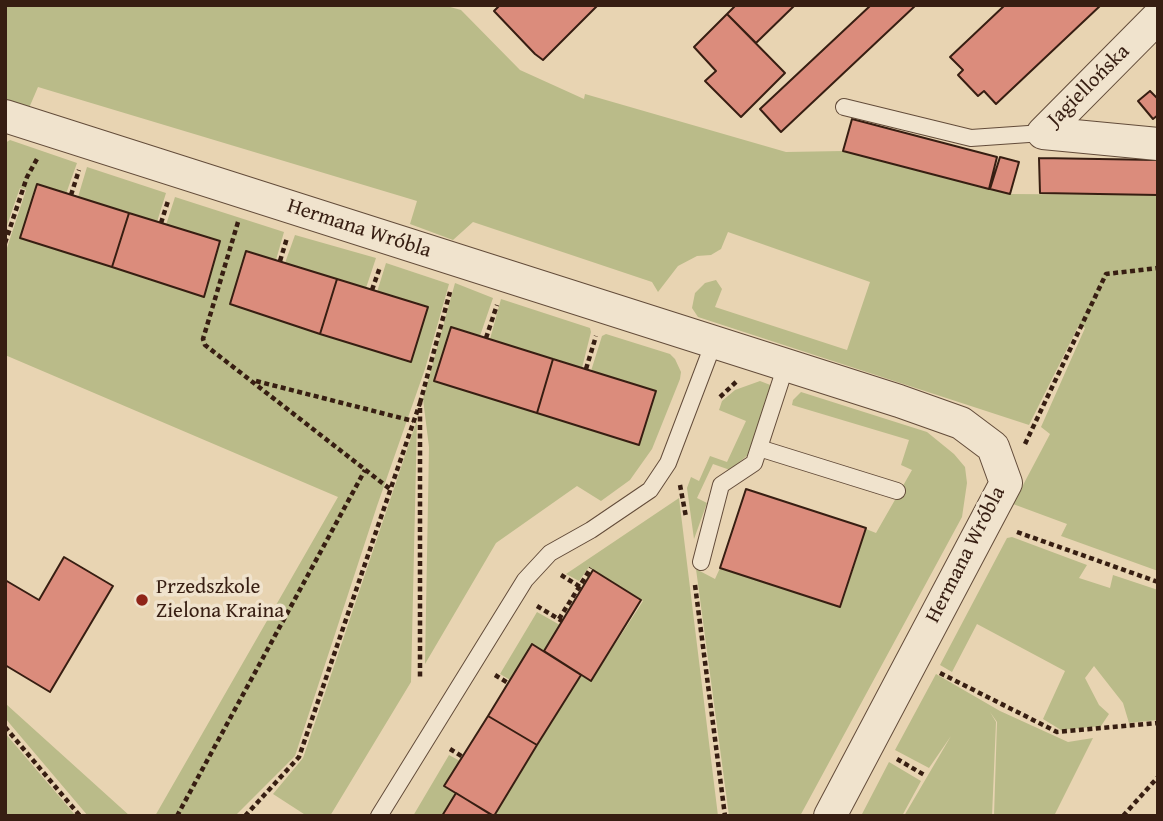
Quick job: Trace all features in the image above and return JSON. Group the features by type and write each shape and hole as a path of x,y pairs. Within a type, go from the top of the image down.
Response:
{"street":[{"name":"Jagiellońska","path":"1043,133 1158,17"},
{"name":"Hermana Wróbla","path":"5,116 714,342 784,373 899,401 961,423 993,447 1006,483 830,816"},
{"name":"Jagiellońska","path":"1043,133 1158,144"}],"lane":[{"path":"844,107 971,138 1043,133"},
{"path":"379,816 525,580 550,553 591,530 649,490 668,463 714,342"},
{"path":"701,562 721,485 754,463 784,373"},
{"path":"759,448 897,491"}],"path":[{"path":"5,243 27,177 43,149"},
{"path":"71,195 82,163"},
{"path":"161,223 171,194"},
{"path":"240,214 203,339 205,345 390,489"},
{"path":"280,261 290,230"},
{"path":"372,290 383,260"},
{"path":"1006,483 1105,274 1158,268"},
{"path":"245,816 299,757 414,421 453,282"},
{"path":"486,338 500,297"},
{"path":"586,369 598,329"},
{"path":"717,401 732,384 757,374 784,373"},
{"path":"252,380 414,421"},
{"path":"420,402 420,678"},
{"path":"668,463 683,490 688,528"},
{"path":"177,816 365,470"},
{"path":"674,496 683,490 686,479"},
{"path":"986,521 1158,582"},
{"path":"554,581 569,568"},
{"path":"536,606 561,620 591,568"},
{"path":"561,575 581,587"},
{"path":"695,583 725,816"},
{"path":"529,617 542,596"},
{"path":"488,686 502,663"},
{"path":"933,669 1057,732 1158,723"},
{"path":"495,675 508,683"},
{"path":"5,727 80,816"},
{"path":"443,760 456,738"},
{"path":"450,749 463,757"},
{"path":"1123,816 1158,777"}],"green space":[{"path":"5,5 443,5 461,10 520,70 584,99 585,94 786,152 843,151 1010,194 1158,195 1158,571 1061,536 1067,524 1013,504 1050,434 1041,427 1085,328 1079,325 1029,425 698,317 692,308 695,293 705,283 716,280 722,289 715,307 847,350 870,282 728,232 721,249 711,255 697,256 678,266 658,292 652,282 473,222 453,240 410,224 417,201 38,87 29,108 5,100"},
{"path":"10,140 77,163 66,194 37,184 21,238 204,296 220,242 166,225 175,197 284,232 276,260 246,251 377,292 386,263 449,284 425,369 295,756 235,816 155,816 338,497 5,355 5,254 26,190 20,188 5,231 5,143"},
{"path":"87,167 166,193 157,222 78,197"},
{"path":"295,235 376,258 366,288 285,263"},
{"path":"455,283 493,298 480,336 451,328 434,381 639,445 656,391 591,371 602,336 606,334 670,354 681,372 652,449 630,480 601,501 577,486 496,543 425,664 429,447 423,399"},
{"path":"501,299 590,328 582,368 490,339"},
{"path":"760,381 773,386 755,449 730,470 713,464 697,498 707,503 694,539 687,488 691,477 699,481 710,456 727,462 746,421 719,410 722,401 735,390"},
{"path":"801,392 927,432 954,454 965,467 967,483 962,517 800,816 729,816 696,569 715,579 720,568 841,607 866,529 876,533 912,470 901,465 909,440 792,405"},
{"path":"417,420 411,682 330,816 307,816 273,794 303,758"},
{"path":"679,498 718,816 494,816 581,675 591,681 643,601 589,567 579,581 566,574"},
{"path":"1012,537 1087,565 1079,578 1110,588 1113,575 1158,590 1158,720 1129,723 1123,703 1094,666 1085,678 1099,705 1109,714 1101,726 1061,730 1043,719 1065,671 977,624 952,672 940,665 1007,538"},
{"path":"537,612 560,625 544,651 532,645 510,680 500,674"},
{"path":"936,674 1000,711 1068,742 1093,738 1054,816 994,816 997,722 990,712 996,722 992,816 904,816 951,736 929,768 895,750"},
{"path":"5,703 130,816 88,816 5,718"},
{"path":"5,733 76,816 5,816"},
{"path":"449,755 460,761 456,793 442,816 413,816"},
{"path":"889,762 921,781 902,816 861,816"}],"building":[{"path":"500,5 598,5 543,60 494,11"},
{"path":"736,5 795,5 756,43 727,14"},
{"path":"871,5 916,5 781,132 760,109"},
{"path":"1005,5 1101,5 996,104 984,91 978,96 958,75 963,70 950,57"},
{"path":"727,14 785,73 741,117 705,81 716,71 694,47"},
{"path":"1150,91 1158,99 1158,115 1153,119 1138,101"},
{"path":"852,119 997,157 989,189 843,151"},
{"path":"1000,157 1019,162 1010,194 990,189"},
{"path":"1039,158 1158,160 1158,195 1040,193"},
{"path":"37,184 129,213 112,267 20,238"},
{"path":"129,213 220,241 204,297 112,267"},
{"path":"246,251 337,279 320,334 230,304"},
{"path":"337,279 428,307 411,362 320,334"},
{"path":"451,327 553,359 537,413 434,381"},
{"path":"553,359 656,391 639,445 537,413"},
{"path":"746,489 866,528 840,607 720,568"},
{"path":"64,557 113,586 50,692 5,665 5,580 39,600"},
{"path":"593,570 641,600 591,681 544,651"},
{"path":"532,644 581,675 537,745 488,716"},
{"path":"488,716 537,745 494,816 444,786"},
{"path":"456,793 493,816 442,816"}],"place":[{"name":"Przedszkole Zielona Kraina","path":"142,600"}]}
